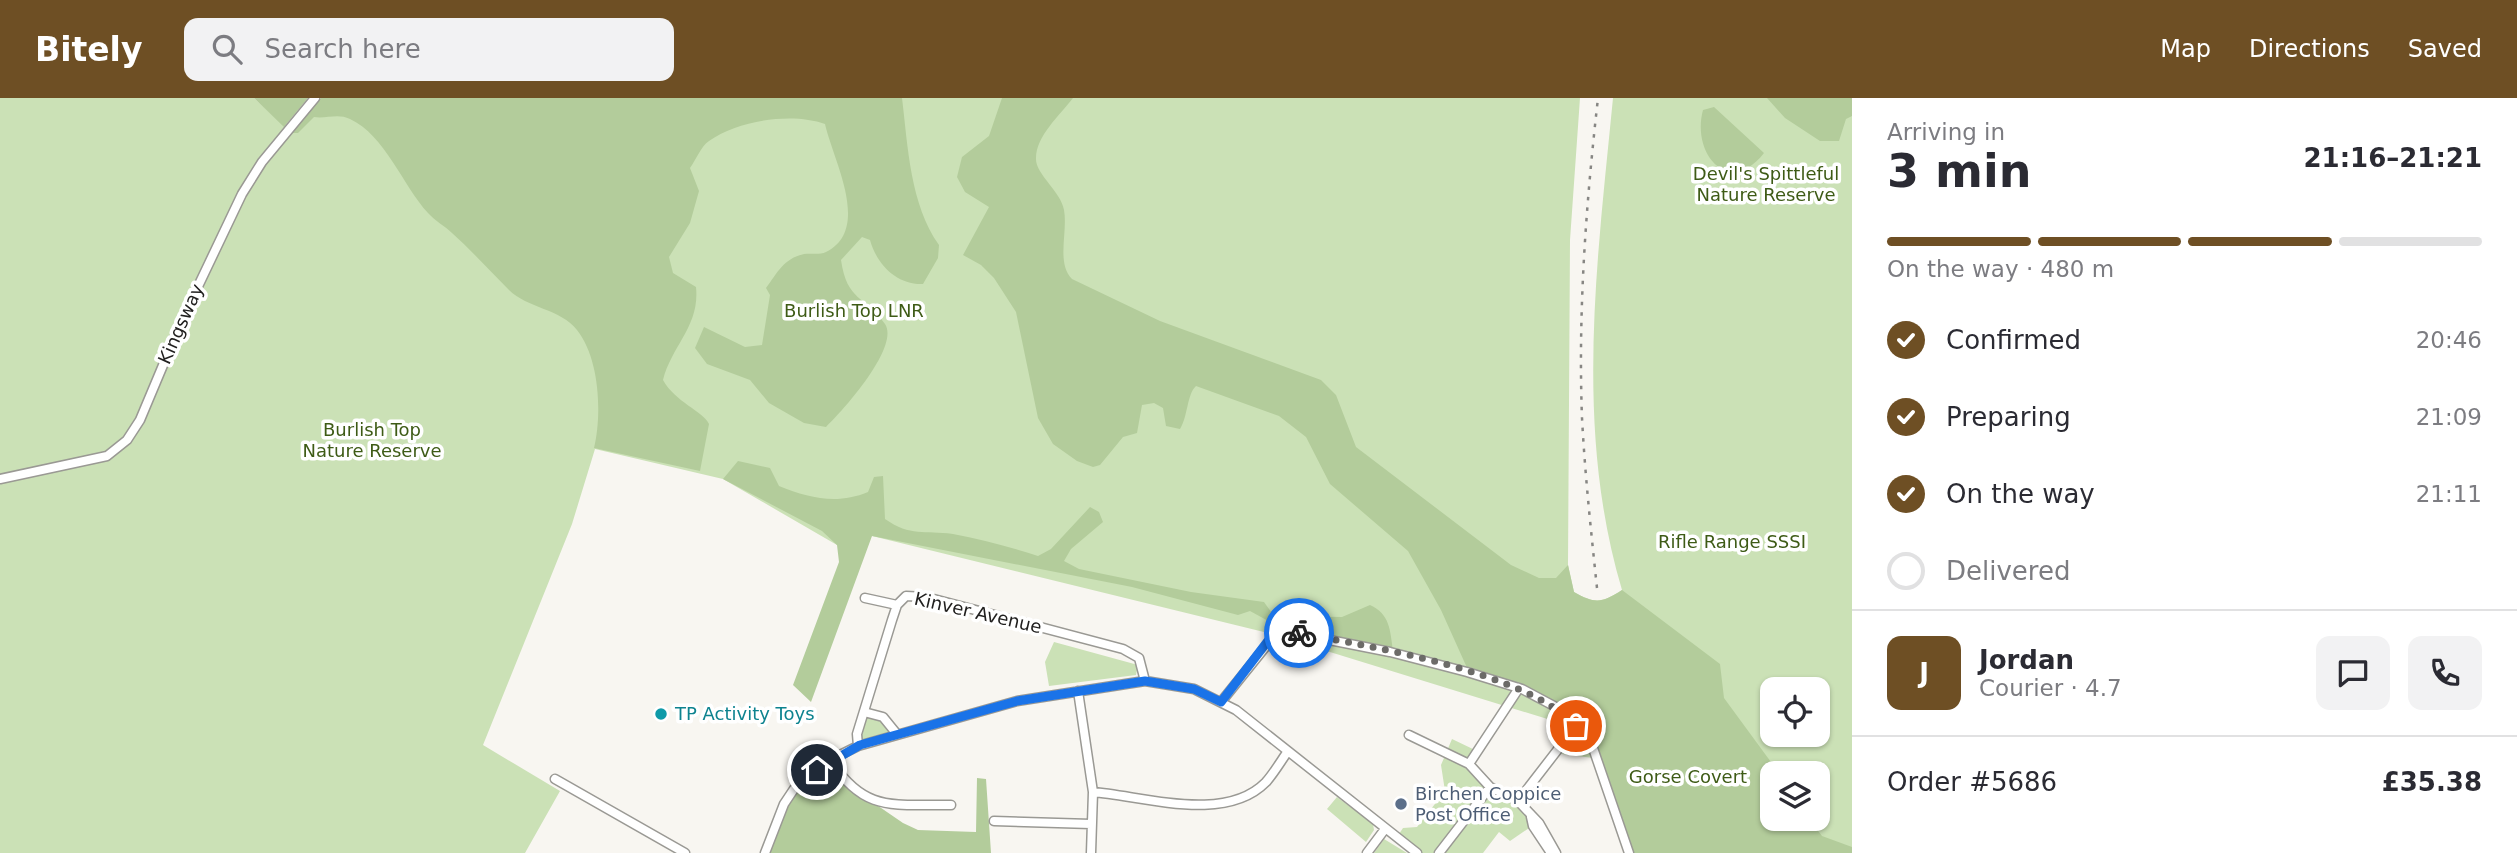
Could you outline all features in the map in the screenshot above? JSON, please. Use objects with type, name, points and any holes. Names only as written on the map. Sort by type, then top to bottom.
[{"type":"street","name":"Kingsway","points":[[0,479],[107,456],[127,440],[140,420],[182,320],[242,194],[262,163],[315,98]]},
{"type":"street","name":"Kinver Avenue","points":[[858,746],[857,734],[897,605],[906,596],[926,597],[1123,649],[1139,659],[1145,681]]},
{"type":"street","points":[[865,598],[897,605]]},
{"type":"street","points":[[1221,702],[1279,630],[1390,652],[1519,688],[1554,706],[1587,738],[1600,763],[1629,853]]},
{"type":"street","points":[[765,853],[784,804],[794,789],[830,760],[858,746],[896,733],[1017,701],[1145,681],[1194,689],[1237,710],[1417,853]]},
{"type":"street","points":[[1469,764],[1519,688]]},
{"type":"street","points":[[1078,691],[1093,792],[1091,853]]},
{"type":"street","points":[[864,712],[883,717],[896,733]]},
{"type":"street","points":[[1518,801],[1524,798],[1576,726]]},
{"type":"street","points":[[1409,735],[1469,764],[1490,787],[1518,801],[1539,823],[1553,853]]},
{"type":"street","points":[[1093,792],[1211,806],[1242,797],[1265,784],[1288,751]]},
{"type":"street","points":[[830,760],[846,785],[868,799],[893,804],[950,805]]},
{"type":"street","points":[[555,779],[685,853]]},
{"type":"street","points":[[1439,853],[1490,787]]},
{"type":"street","points":[[994,821],[1091,824]]},
{"type":"street","points":[[1367,853],[1385,829]]},
{"type":"green space","points":[[0,98],[254,98],[292,133],[321,98],[1580,98],[1570,240],[1568,565],[1574,592],[1588,599],[1598,600],[1622,590],[1607,529],[1598,468],[1594,407],[1596,283],[1613,98],[1852,98],[1852,853],[1632,853],[1604,764],[1583,730],[1268,633],[872,536],[837,545],[723,479],[595,449],[572,524],[483,745],[560,791],[525,853],[0,853]]},
{"type":"green space","points":[[254,98],[308,98],[284,127]]},
{"type":"green space","name":"Burlish Top LNR","points":[[321,98],[902,98],[916,193],[929,229],[939,245],[938,258],[923,284],[905,281],[889,272],[878,258],[870,240],[862,237],[841,260],[852,291],[885,324],[887,334],[877,362],[868,378],[826,427],[804,423],[769,403],[750,380],[707,364],[695,348],[704,327],[745,347],[762,345],[770,295],[766,288],[791,259],[804,254],[824,253],[839,241],[846,227],[846,193],[825,124],[812,120],[766,120],[721,134],[706,143],[690,168],[699,191],[690,223],[669,257],[673,273],[696,287],[696,301],[690,324],[663,380],[674,394],[709,424],[700,471],[594,448],[598,420],[595,371],[585,342],[577,330],[562,317],[525,301],[509,290],[449,230],[431,216],[383,149],[362,127],[346,117],[314,117],[298,133],[292,133]]},
{"type":"green space","name":"Gorse Covert","points":[[1002,98],[1073,98],[1044,134],[1036,158],[1040,170],[1062,203],[1065,219],[1063,256],[1067,272],[1072,279],[1160,321],[1321,380],[1336,395],[1356,447],[1511,565],[1539,578],[1556,578],[1568,565],[1574,592],[1588,599],[1604,600],[1622,590],[1720,664],[1724,698],[1770,761],[1760,761],[1760,831],[1818,831],[1822,836],[1852,847],[1852,853],[1632,853],[1612,787],[1593,744],[1580,725],[1564,709],[1545,696],[1468,670],[1441,610],[1408,551],[1330,484],[1306,437],[1279,416],[1196,386],[1180,429],[1166,426],[1163,408],[1154,403],[1142,405],[1137,433],[1123,437],[1100,465],[1093,467],[1077,461],[1053,444],[1038,418],[1016,312],[994,278],[981,265],[963,255],[989,207],[965,192],[957,177],[962,157],[989,136]]},
{"type":"green space","points":[[1767,98],[1852,98],[1852,116],[1846,119],[1839,141],[1820,141],[1785,118]]},
{"type":"green space","points":[[1714,107],[1764,153],[1751,166],[1738,171],[1726,171],[1716,165],[1708,155],[1701,126],[1703,110]]},
{"type":"green space","points":[[738,461],[770,468],[779,486],[823,498],[845,498],[868,492],[874,477],[883,476],[885,519],[894,525],[910,531],[974,538],[1038,556],[1051,549],[1090,507],[1099,512],[1103,522],[1071,549],[1064,561],[1079,569],[1191,592],[1264,602],[1274,616],[1342,617],[1370,605],[1385,618],[1390,629],[1393,650],[1272,623],[1250,611],[1238,615],[1132,587],[872,536],[811,702],[793,685],[839,562],[837,545],[822,531],[723,479]]},
{"type":"green space","points":[[1054,642],[1138,665],[1136,675],[1049,686],[1045,662]]},
{"type":"green space","points":[[864,712],[872,713],[896,733],[860,745],[857,734]]},
{"type":"green space","points":[[1452,739],[1477,751],[1472,770],[1531,817],[1532,826],[1510,841],[1499,832],[1483,853],[1417,853],[1397,837],[1403,828],[1417,827],[1445,791],[1441,765]]},
{"type":"green space","points":[[1583,741],[1593,758],[1562,754],[1570,742]]},
{"type":"green space","points":[[830,760],[868,799],[918,830],[976,832],[977,778],[986,779],[991,853],[765,853],[784,804]]},
{"type":"green space","points":[[1337,797],[1373,824],[1374,830],[1366,842],[1327,809]]},
{"type":"green space","points":[[1384,839],[1407,853],[1374,853]]},
{"type":"railway","points":[[1597,588],[1583,439],[1581,338],[1587,218],[1598,98]]},
{"type":"way so far","points":[[1299,633],[1390,652],[1522,689],[1554,706],[1576,726]]},
{"type":"place","name":"TP Activity Toys","points":[[661,714]]},
{"type":"place","name":"Birchen Coppice Post Office","points":[[1401,804]]},
{"type":"route","points":[[817,770],[830,760],[860,745],[1017,701],[1145,681],[1194,689],[1221,702],[1274,633],[1279,630],[1299,633]]},
{"type":"park label","name":"Devil's Spittleful Nature Reserve","points":[[1766,184]]},
{"type":"park label","name":"Burlish Top Nature Reserve","points":[[372,440]]},
{"type":"park label","name":"Rifle Range SSSI","points":[[1732,542]]}]
